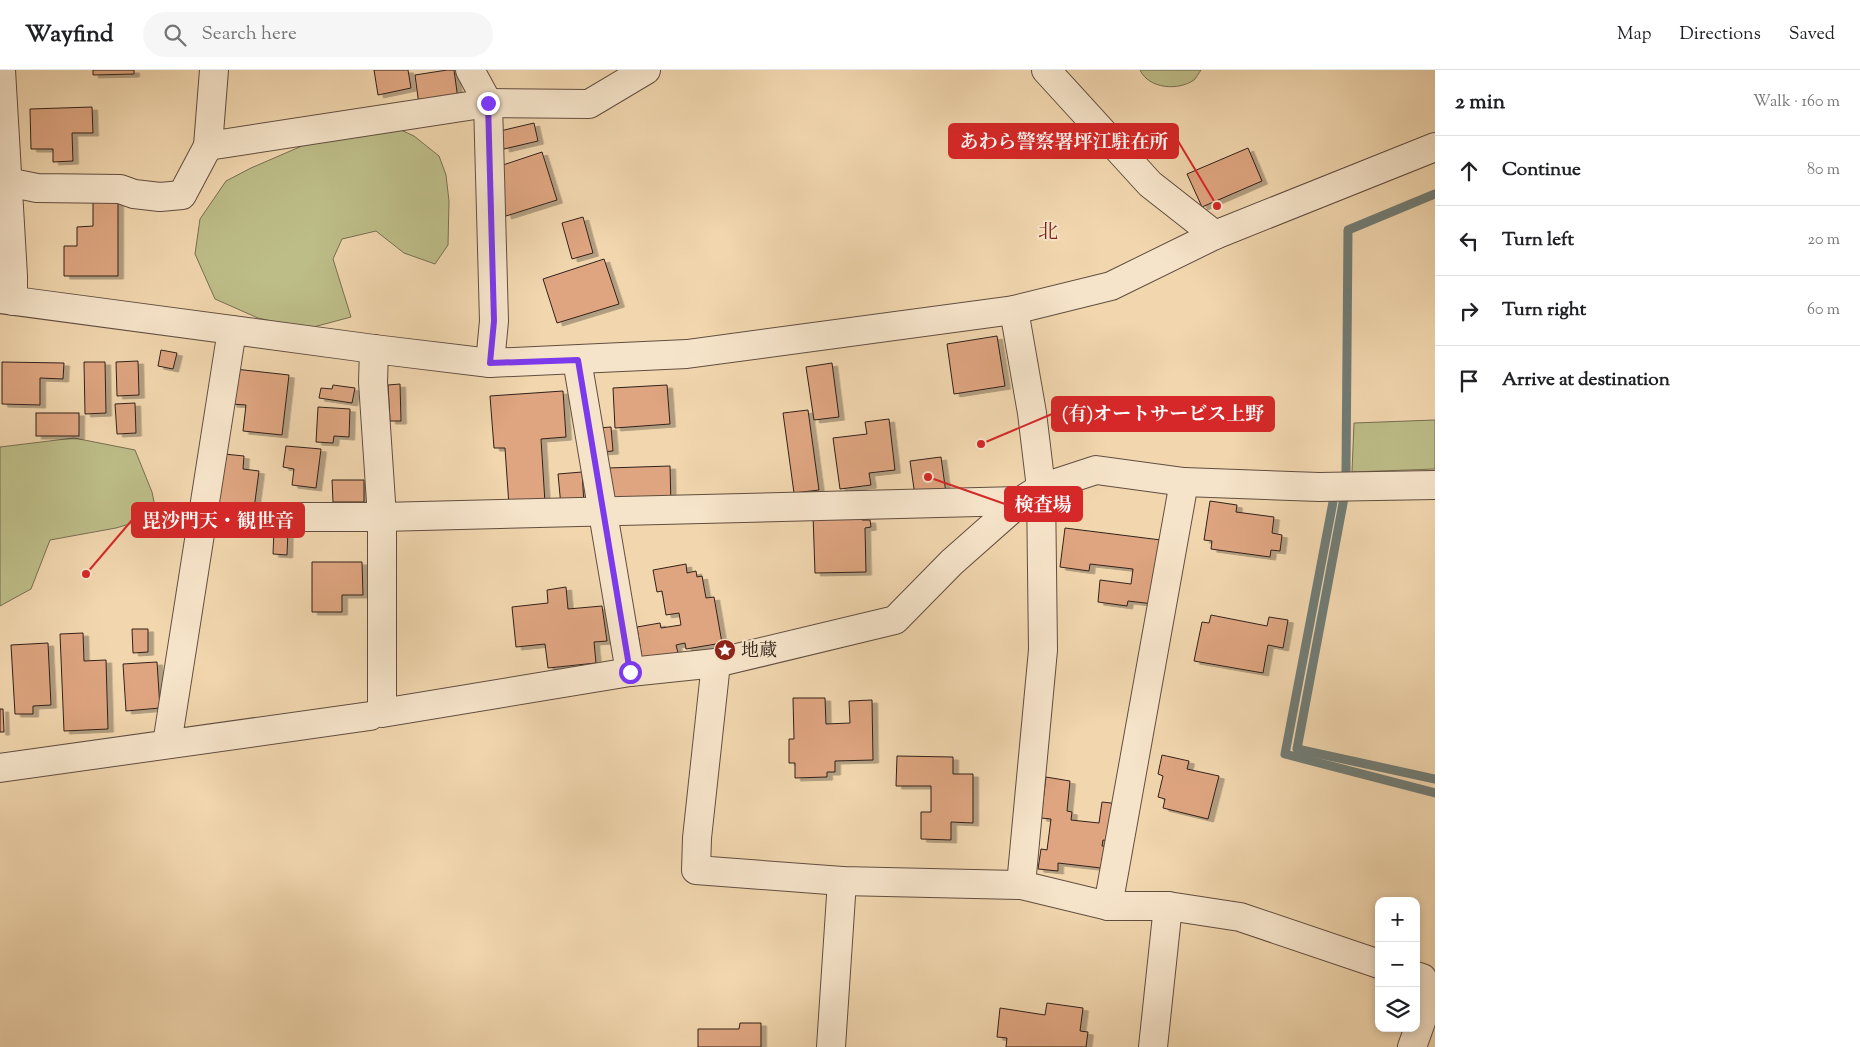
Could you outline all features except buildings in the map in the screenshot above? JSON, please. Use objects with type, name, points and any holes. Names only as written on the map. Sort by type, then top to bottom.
[{"type":"street","points":[[0,70],[13,276],[6,300],[490,363],[687,354],[1014,310],[1111,286],[1215,235],[1435,147]]},
{"type":"street","points":[[7,182],[38,188],[120,189],[134,194],[160,197],[182,195],[208,146],[214,70]]},
{"type":"street","points":[[470,70],[488,103],[494,321],[490,363]]},
{"type":"street","points":[[208,146],[488,103],[589,104],[646,70]]},
{"type":"street","points":[[1046,70],[1150,184],[1215,235]]},
{"type":"street","points":[[1014,310],[1032,413],[1031,495],[1043,650],[1021,884]]},
{"type":"street","points":[[167,744],[232,330]]},
{"type":"street","points":[[374,349],[372,382],[382,517],[382,714],[630,672],[716,663],[895,620],[952,562],[1031,495]]},
{"type":"street","points":[[578,360],[630,672]]},
{"type":"street","points":[[202,517],[382,517],[602,512],[1031,495],[1096,470],[1184,482],[1319,487],[1435,485]]},
{"type":"street","points":[[1108,906],[1184,482]]},
{"type":"street","points":[[716,663],[697,838],[696,870],[842,881],[1021,884],[1108,906],[1168,906],[1240,917],[1375,963]]},
{"type":"street","points":[[0,768],[370,716]]},
{"type":"street","points":[[831,1047],[842,881]]},
{"type":"street","points":[[1153,1047],[1168,906]]},
{"type":"street","points":[[1412,1047],[1426,1008],[1422,978],[1420,977]]},
{"type":"green space","points":[[1140,70],[1201,70],[1194,80],[1187,84],[1172,87],[1150,81]]},
{"type":"green space","points":[[388,124],[414,136],[439,156],[446,175],[449,201],[448,245],[435,264],[404,253],[376,231],[342,239],[333,259],[351,317],[306,329],[258,318],[215,299],[195,254],[200,219],[226,181],[251,168],[332,133]]},
{"type":"green space","points":[[1435,420],[1435,469],[1352,472],[1354,423]]},
{"type":"green space","points":[[74,438],[135,450],[152,492],[157,516],[116,528],[50,540],[31,589],[0,606],[0,447]]},
{"type":"waterway","points":[[1346,472],[1348,230],[1435,194]]},
{"type":"waterway","points":[[1344,498],[1297,749],[1435,779]]},
{"type":"waterway","points":[[1333,502],[1285,754],[1435,793]]},
{"type":"place","name":"あわら警察署坪江駐在所","points":[[1217,206]]},
{"type":"place","name":"(有)オートサービス上野","points":[[981,444]]},
{"type":"place","name":"検査場","points":[[928,477]]},
{"type":"place","name":"毘沙門天・観世音","points":[[86,574]]},
{"type":"place","name":"地蔵","points":[[725,650]]},
{"type":"district","name":"北","points":[[1048,231]]},
{"type":"route","points":[[488,103],[494,321],[490,363],[578,360],[630,672]]}]
